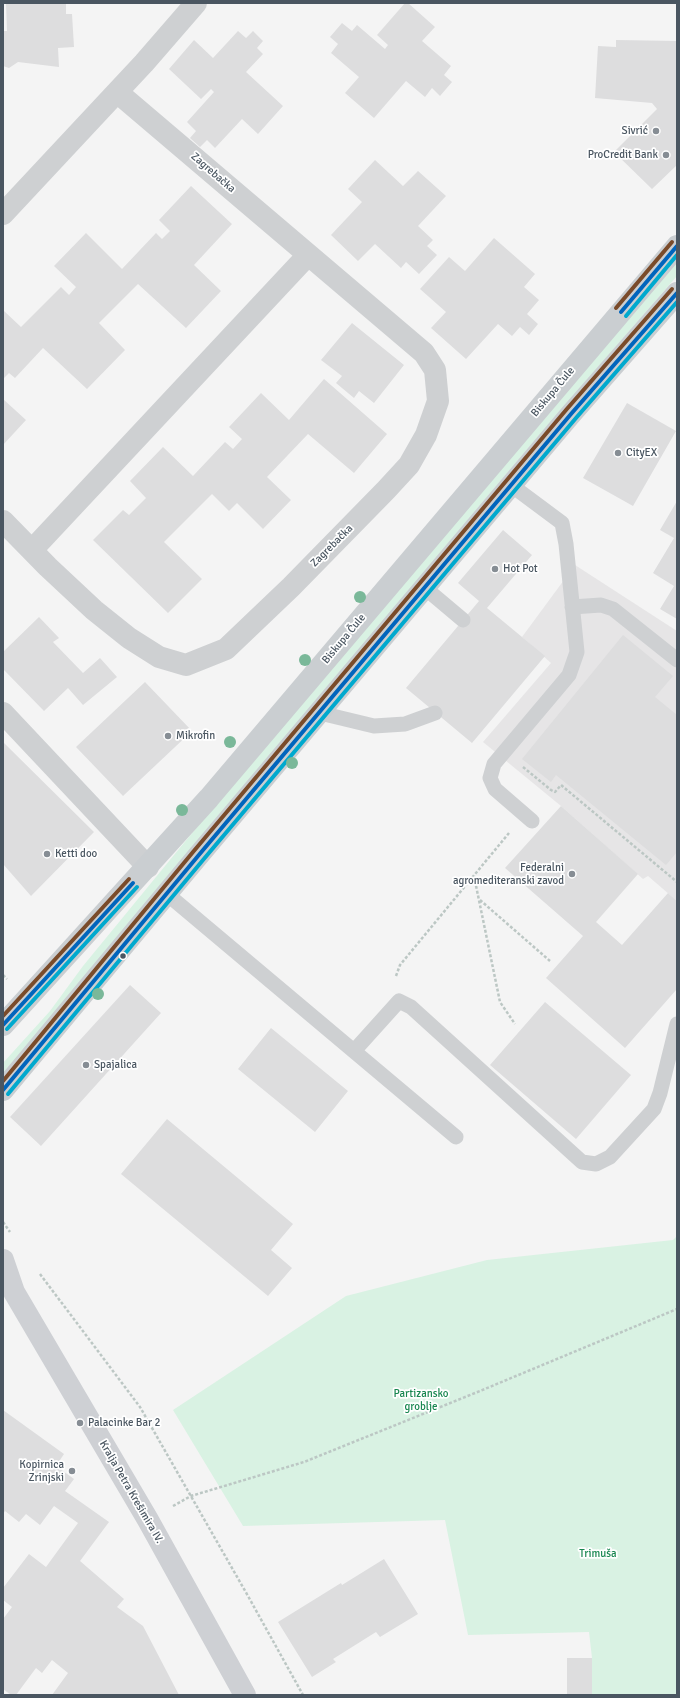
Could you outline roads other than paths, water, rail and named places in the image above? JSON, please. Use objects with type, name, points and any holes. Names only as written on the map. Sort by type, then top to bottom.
[{"type":"main road","name":"Biskupa Čule","points":[[3,1025],[148,867],[214,792],[677,246]]},
{"type":"main road","points":[[3,1090],[571,414],[677,293]]},
{"type":"street","points":[[3,214],[117,92],[196,3]]},
{"type":"street","name":"Zagrebačka","points":[[3,521],[94,610],[129,638],[159,657],[186,665],[226,649],[296,582],[386,490],[409,464],[426,435],[438,401],[435,370],[424,353],[117,92]]},
{"type":"street","points":[[32,550],[308,255]]},
{"type":"street","points":[[3,713],[148,867]]},
{"type":"street","name":"Kralja Petra Krešimira IV.","points":[[3,1260],[8,1288],[148,1520],[245,1695]]},
{"type":"lane","points":[[511,485],[562,523],[566,544],[577,652],[569,675],[494,764],[490,778],[495,789],[528,818]]},
{"type":"lane","points":[[425,588],[463,620]]},
{"type":"lane","points":[[572,607],[601,604],[613,609],[677,660]]},
{"type":"lane","points":[[320,713],[374,726],[405,724],[435,713]]},
{"type":"lane","points":[[167,894],[456,1137]]},
{"type":"lane","points":[[354,1051],[399,1001],[411,1007],[582,1162],[596,1164],[610,1157],[654,1109],[660,1093],[677,1024]]},
{"type":"place","name":"Sivrić","points":[[656,131]]},
{"type":"place","name":"ProCredit Bank","points":[[666,155]]},
{"type":"place","name":"CityEX","points":[[618,453]]},
{"type":"place","name":"Hot Pot","points":[[495,569]]},
{"type":"place","name":"Mikrofin","points":[[168,736]]},
{"type":"place","name":"Ketti doo","points":[[47,854]]},
{"type":"place","name":"Federalni agromediteranski zavod","points":[[572,874]]},
{"type":"place","name":"Spajalica","points":[[86,1065]]},
{"type":"place","name":"Palacinke Bar 2","points":[[80,1423]]},
{"type":"place","name":"Kopirnica Zrinjski","points":[[72,1471]]},
{"type":"park label","name":"Partizansko groblje","points":[[421,1400]]},
{"type":"park label","name":"Trimuša","points":[[598,1554]]}]
